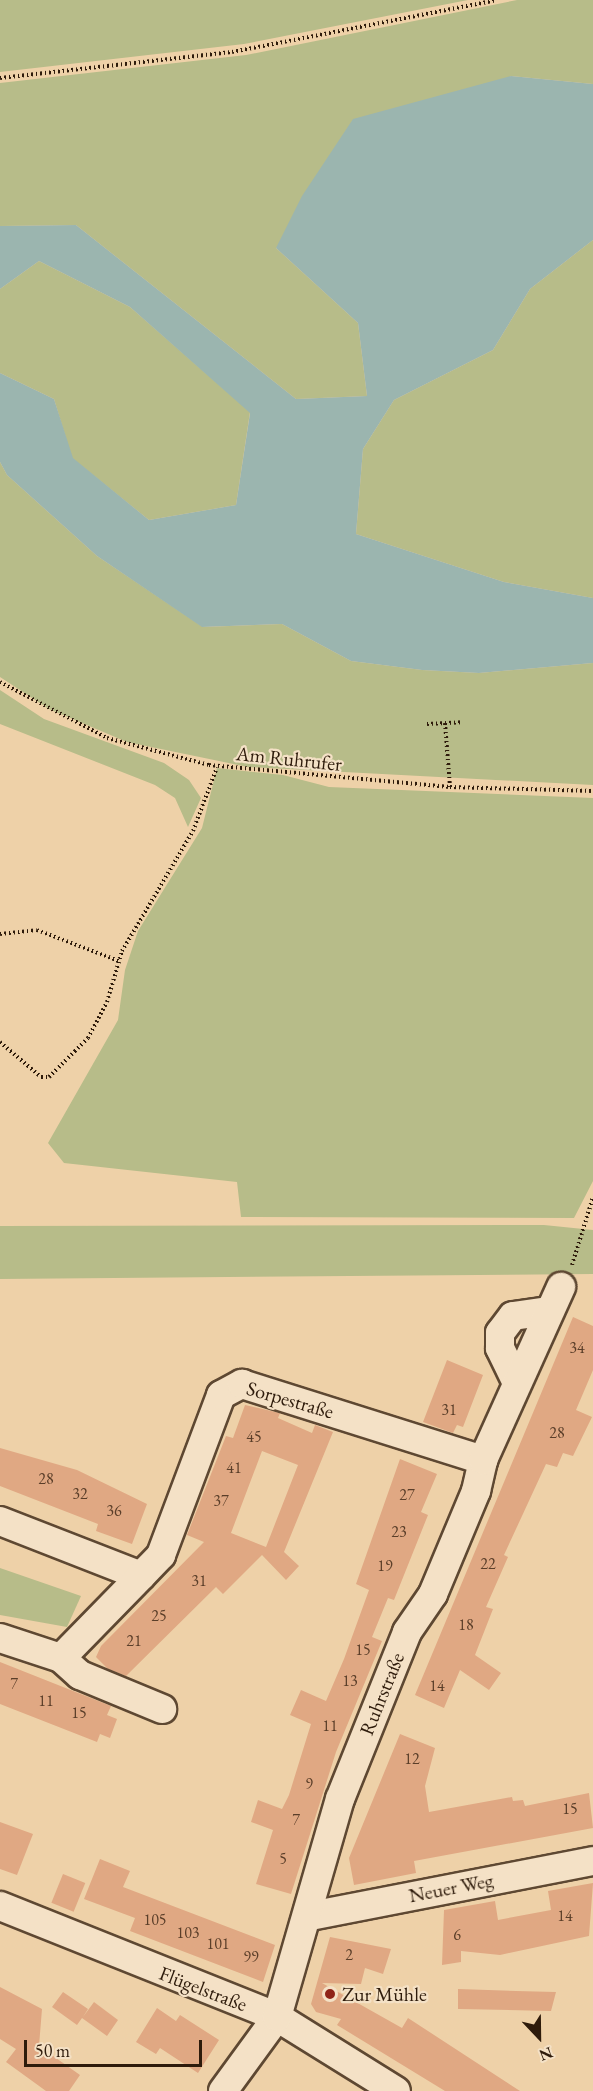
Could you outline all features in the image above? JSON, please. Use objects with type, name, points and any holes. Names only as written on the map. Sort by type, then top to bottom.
[{"type":"street","name":"Ruhrstraße","points":[[223,2091],[277,2016],[310,1916],[340,1800],[407,1632],[434,1594],[476,1491],[483,1460],[561,1288]]},
{"type":"street","name":"Sorpestraße","points":[[61,1658],[161,1555],[220,1395],[234,1386],[250,1384],[483,1460]]},
{"type":"street","points":[[0,1521],[141,1576]]},
{"type":"street","points":[[0,1638],[61,1658],[80,1675],[162,1709]]},
{"type":"street","name":"Neuer Weg","points":[[310,1916],[593,1861]]},
{"type":"street","name":"Flügelstraße","points":[[0,1906],[277,2016],[396,2091]]},
{"type":"path","points":[[0,78],[232,52],[496,0]]},
{"type":"path","name":"Am Ruhrufer","points":[[0,682],[107,738],[217,766],[450,787],[593,791]]},
{"type":"path","points":[[427,724],[462,722]]},
{"type":"path","points":[[445,723],[450,787]]},
{"type":"path","points":[[0,1042],[41,1077],[49,1077],[88,1038],[108,1002],[119,961],[193,831],[217,766]]},
{"type":"path","points":[[0,934],[37,930],[119,961]]},
{"type":"path","points":[[561,1288],[593,1197]]},
{"type":"green space","points":[[0,0],[468,0],[244,44],[0,72]]},
{"type":"green space","points":[[517,0],[593,0],[593,84],[511,76],[276,248],[358,323],[367,396],[296,399],[76,225],[0,226],[0,83],[246,55]]},
{"type":"green space","points":[[593,240],[593,598],[504,582],[356,534],[363,449],[394,400],[493,350],[530,289]]},
{"type":"green space","points":[[39,261],[130,307],[250,412],[236,505],[149,520],[72,458],[54,399],[0,373],[0,289]]},
{"type":"green space","points":[[0,462],[7,475],[97,556],[203,627],[282,624],[351,661],[422,670],[479,673],[593,663],[593,785],[248,767],[127,742],[49,709],[0,677]]},
{"type":"green space","points":[[0,690],[44,719],[164,763],[189,780],[201,798],[188,827],[175,798],[155,785],[0,724]]},
{"type":"green space","points":[[217,768],[283,775],[329,787],[593,798],[593,1181],[574,1218],[241,1217],[237,1182],[64,1163],[48,1143],[118,1020],[125,970],[138,931],[202,828]]},
{"type":"green space","points":[[544,1225],[593,1230],[593,1274],[0,1279],[0,1226]]},
{"type":"green space","points":[[0,1568],[81,1596],[67,1627],[0,1615]]},
{"type":"water","points":[[511,76],[593,84],[593,240],[530,289],[493,350],[394,400],[363,449],[356,534],[504,582],[593,598],[593,663],[479,673],[422,670],[351,661],[282,624],[202,627],[97,556],[7,475],[0,462],[0,373],[54,399],[73,458],[149,520],[236,505],[250,413],[130,307],[39,261],[0,289],[0,226],[76,225],[296,399],[367,396],[358,323],[276,248],[302,196],[353,119]]},
{"type":"building","points":[[573,1317],[593,1326],[593,1370],[576,1410],[592,1417],[573,1456],[563,1453],[557,1467],[546,1464],[504,1555],[508,1557],[486,1607],[493,1609],[475,1655],[501,1673],[489,1690],[460,1670],[444,1708],[415,1695]]},
{"type":"building","points":[[447,1360],[483,1375],[463,1427],[457,1425],[453,1433],[423,1422]]},
{"type":"building","points":[[245,1405],[280,1413],[278,1418],[312,1433],[315,1425],[333,1432],[284,1552],[299,1566],[286,1580],[262,1555],[223,1594],[216,1587],[126,1676],[108,1669],[96,1657],[101,1646],[204,1542],[187,1535],[226,1436],[233,1438]],"holes":[[[262,1451],[298,1465],[266,1547],[231,1533]]]},
{"type":"building","points":[[0,1448],[77,1470],[147,1504],[132,1544],[96,1531],[98,1524],[0,1486]]},
{"type":"building","points":[[400,1459],[437,1474],[421,1512],[428,1515],[394,1600],[388,1598],[372,1637],[382,1641],[336,1752],[291,1894],[256,1884],[273,1830],[251,1822],[258,1800],[282,1809],[289,1795],[311,1724],[290,1715],[301,1690],[326,1701],[369,1590],[356,1584]]},
{"type":"building","points":[[0,1662],[111,1706],[107,1715],[117,1719],[110,1738],[100,1734],[97,1742],[0,1704]]},
{"type":"building","points":[[400,1734],[435,1748],[425,1786],[429,1812],[512,1797],[513,1801],[523,1800],[525,1806],[589,1793],[593,1828],[414,1861],[416,1873],[354,1885],[349,1858]]},
{"type":"building","points":[[0,1822],[33,1834],[17,1875],[0,1869]]},
{"type":"building","points":[[100,1859],[130,1871],[123,1887],[275,1945],[263,1982],[130,1931],[135,1918],[84,1899]]},
{"type":"building","points":[[63,1874],[85,1883],[74,1912],[51,1903]]},
{"type":"building","points":[[593,1883],[589,1936],[500,1955],[461,1951],[461,1962],[442,1965],[444,1910],[495,1901],[498,1920],[551,1910],[548,1891]]},
{"type":"building","points":[[330,1937],[391,1949],[383,1974],[365,1968],[361,1984],[322,1983],[402,2028],[408,2018],[520,2091],[445,2091],[337,2025],[341,2019],[316,2012],[311,2004]]},
{"type":"building","points":[[0,1987],[42,2009],[39,2046],[80,2075],[69,2091],[46,2091],[6,2062],[16,2049],[0,2039]]},
{"type":"building","points":[[458,1989],[556,1992],[551,2011],[458,2009]]},
{"type":"building","points":[[63,1992],[88,2009],[83,2017],[94,2002],[118,2020],[107,2036],[82,2018],[77,2025],[52,2007]]},
{"type":"building","points":[[157,2008],[176,2021],[180,2015],[219,2040],[198,2073],[160,2048],[156,2054],[136,2042]]},
{"type":"place","name":"Zur Mühle","points":[[330,1994]]}]
